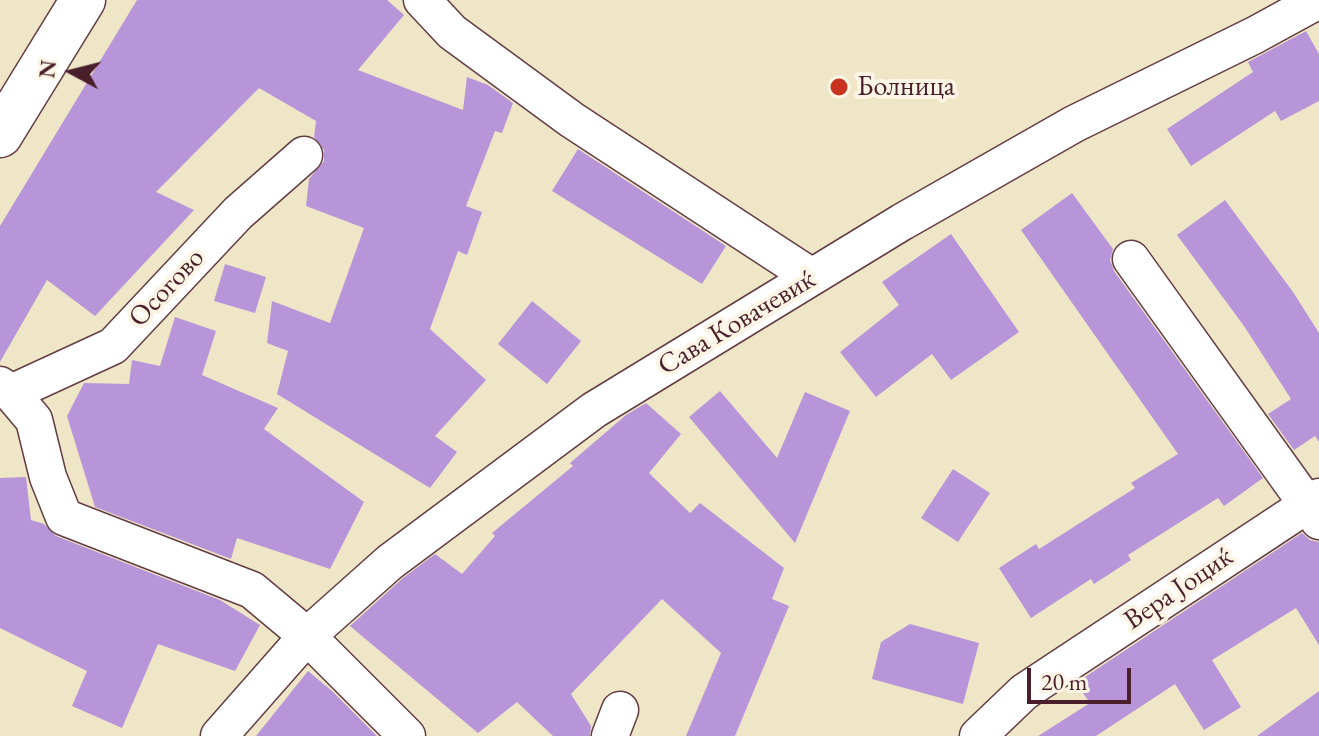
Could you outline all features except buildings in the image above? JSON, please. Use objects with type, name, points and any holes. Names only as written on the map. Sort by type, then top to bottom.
[{"type":"main road","points":[[0,135],[83,0]]},
{"type":"street","points":[[422,0],[452,32],[572,120],[812,277]]},
{"type":"street","name":"Сава Ковачевиќ","points":[[219,736],[307,636],[390,562],[594,410],[902,222],[1074,124],[1319,0]]},
{"type":"street","name":"Осогово","points":[[5,389],[113,346],[238,213],[304,155]]},
{"type":"street","name":"Вера Јоциќ","points":[[978,736],[1024,692],[1315,507],[1131,259]]},
{"type":"street","points":[[5,389],[34,420],[48,477],[64,517],[252,590],[307,636],[407,736]]},
{"type":"place","name":"Болница","points":[[839,87]]}]
